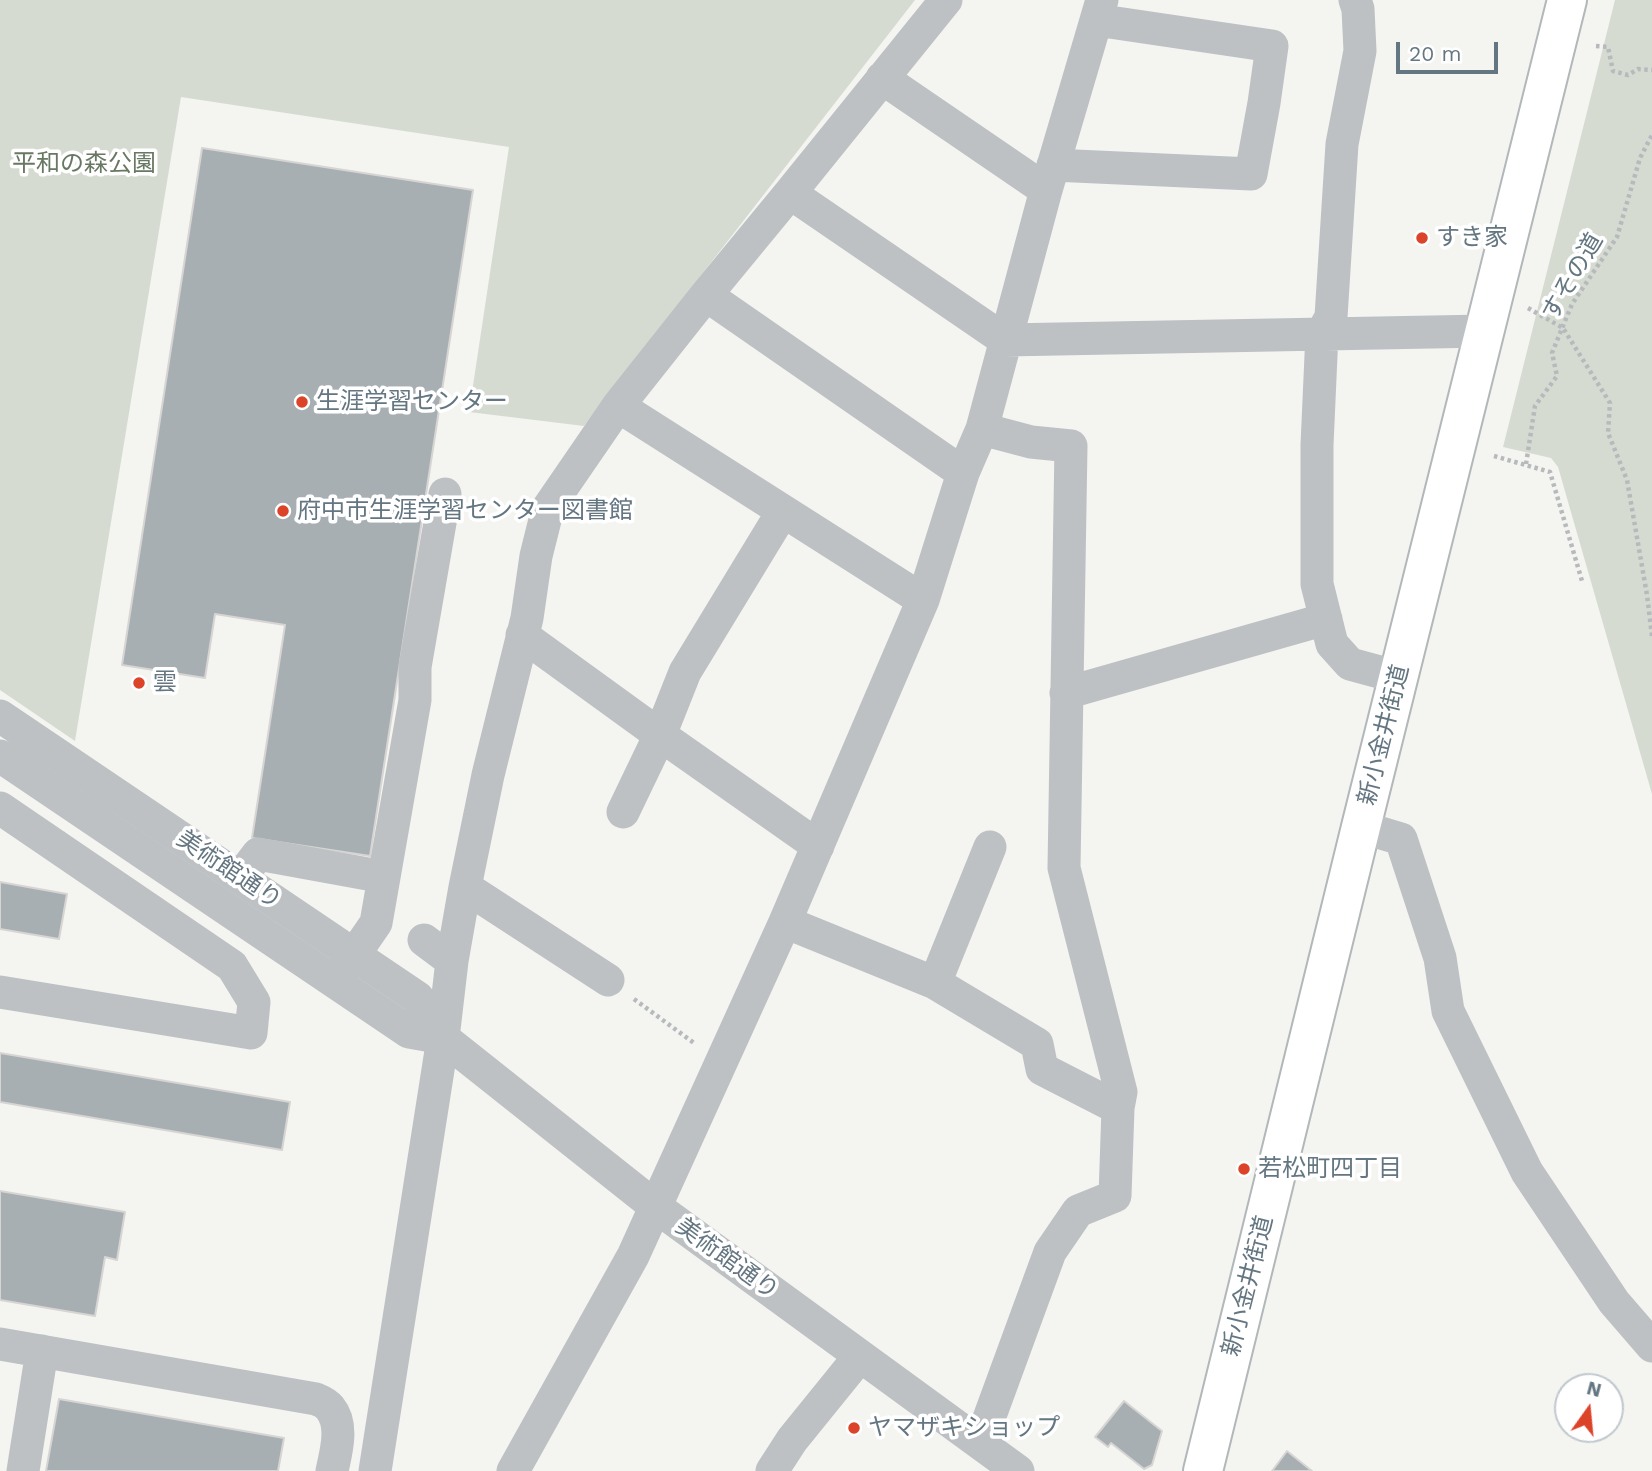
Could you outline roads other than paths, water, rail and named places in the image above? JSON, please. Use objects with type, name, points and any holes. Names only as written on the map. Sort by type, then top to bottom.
[{"type":"main road","name":"新小金井街道","points":[[1203,1471],[1567,0]]},
{"type":"street","points":[[375,1471],[465,887],[488,775],[527,618],[536,556],[548,508],[618,405],[946,0]]},
{"type":"street","points":[[1355,0],[1358,9],[1360,51],[1342,144],[1331,317],[1322,333],[1317,445],[1317,584],[1332,644],[1350,664],[1398,677]]},
{"type":"street","points":[[513,1471],[633,1256],[785,922],[923,600],[963,473],[982,429],[1050,177],[1099,10],[1272,46],[1251,174],[1050,177],[882,78]]},
{"type":"street","points":[[790,194],[1005,341],[1485,331]]},
{"type":"street","points":[[706,295],[963,473]]},
{"type":"street","points":[[618,405],[923,600]]},
{"type":"street","points":[[980,1443],[1050,1252],[1078,1211],[1115,1196],[1121,1092],[1064,868],[1071,446],[1031,442],[982,429]]},
{"type":"street","points":[[336,982],[376,923],[415,700],[415,667],[445,494]]},
{"type":"street","points":[[623,812],[660,735],[685,672],[783,511]]},
{"type":"street","points":[[1066,693],[1326,619]]},
{"type":"street","points":[[522,635],[818,846]]},
{"type":"street","name":"美術館通り","points":[[0,716],[418,998],[443,1038],[656,1207],[1018,1471]]},
{"type":"street","points":[[4,767],[31,737]]},
{"type":"street","name":"美術館通り","points":[[4,767],[409,1032],[443,1038]]},
{"type":"street","points":[[0,808],[232,966],[254,1002],[251,1033],[0,992]]},
{"type":"street","points":[[1361,827],[1401,839],[1440,958],[1448,1011],[1527,1172],[1614,1302],[1652,1346]]},
{"type":"street","points":[[935,983],[989,847]]},
{"type":"street","points":[[240,878],[258,854],[384,877]]},
{"type":"street","points":[[465,887],[608,980]]},
{"type":"street","points":[[785,922],[935,983],[1037,1044],[1042,1069],[1118,1108]]},
{"type":"street","points":[[424,940],[452,961]]},
{"type":"street","points":[[0,1344],[316,1399],[329,1406],[338,1420],[332,1471]]},
{"type":"street","points":[[23,1471],[42,1352]]},
{"type":"street","points":[[772,1471],[792,1440],[860,1356]]},
{"type":"place","name":"すき家","points":[[1422,238]]},
{"type":"place","name":"生涯学習センター","points":[[302,402]]},
{"type":"place","name":"府中市生涯学習センター図書館","points":[[283,511]]},
{"type":"place","name":"雲","points":[[139,683]]},
{"type":"place","name":"若松町四丁目","points":[[1244,1169]]},
{"type":"place","name":"ヤマザキショップ","points":[[854,1428]]},
{"type":"park label","name":"平和の森公園","points":[[84,164]]}]
